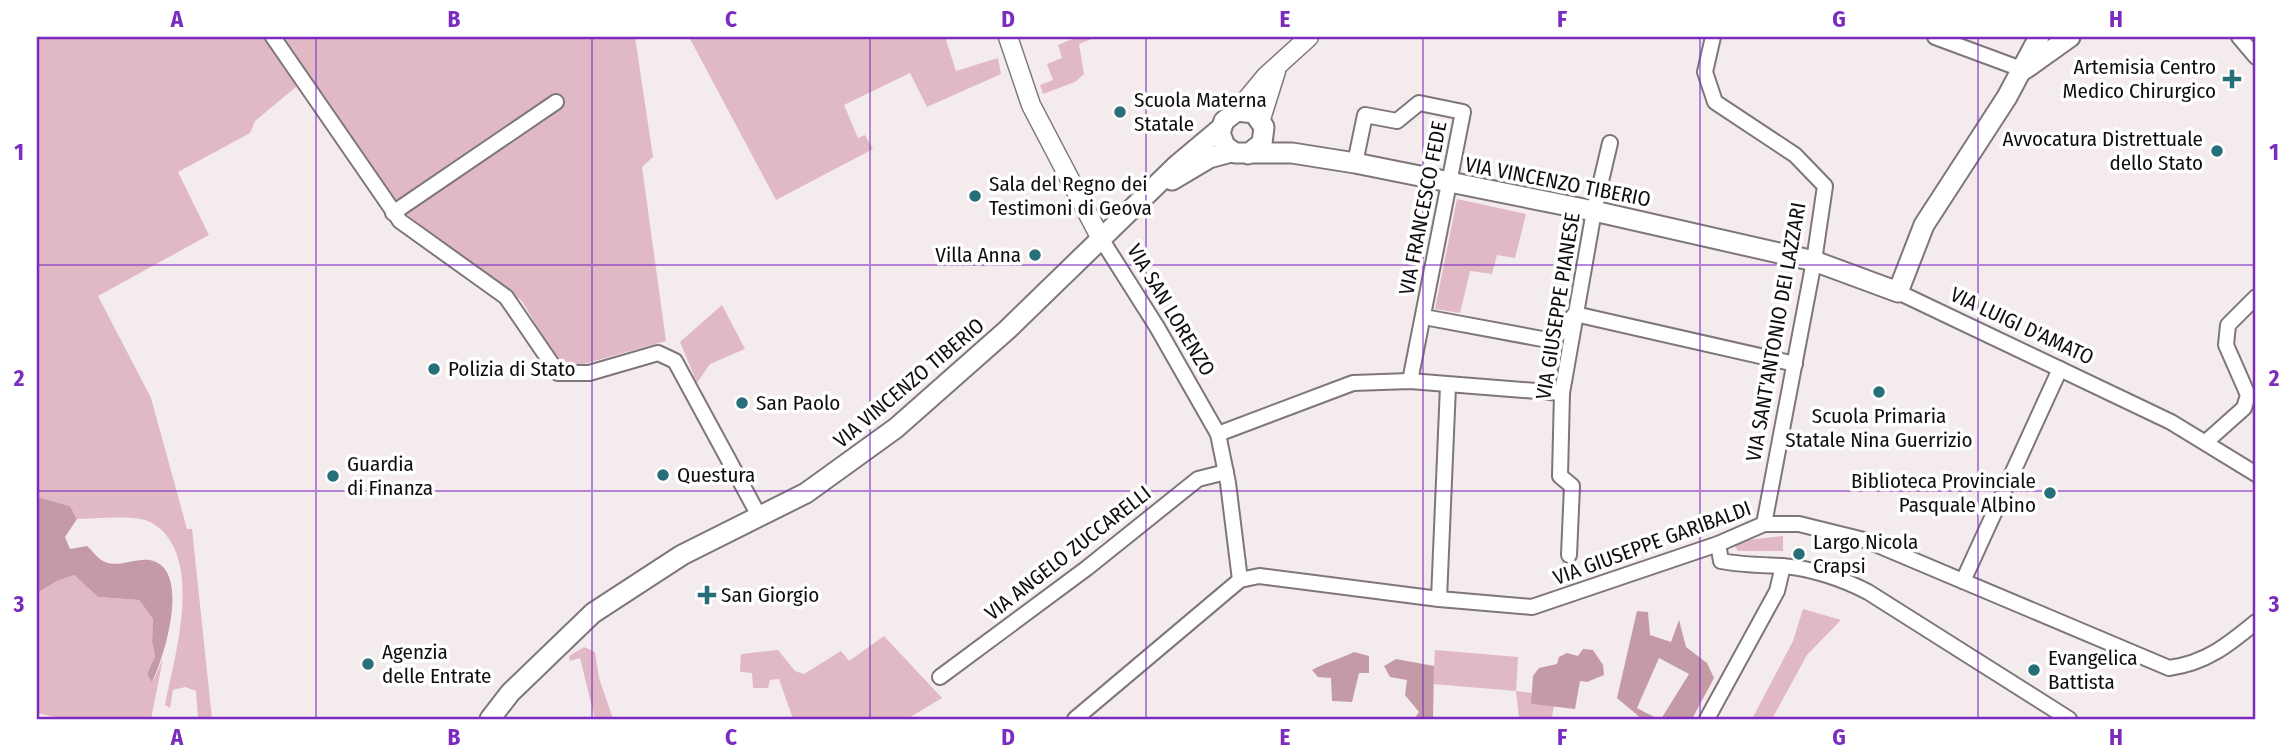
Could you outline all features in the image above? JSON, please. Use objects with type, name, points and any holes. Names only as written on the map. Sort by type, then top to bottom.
[{"type":"main road","points":[[1898,292],[1924,225],[2024,70],[2039,37]]},
{"type":"main road","points":[[2024,70],[2070,37]]},
{"type":"main road","points":[[1263,123],[1262,143],[1240,153],[1222,142],[1220,129],[1226,117],[1237,111],[1250,111],[1263,123],[1281,146],[1292,153]]},
{"type":"main road","name":"VIA VINCENZO TIBERIO","points":[[490,719],[510,693],[593,613],[681,555],[758,514],[806,493],[896,428],[1007,330],[1177,164],[1220,129]]},
{"type":"main road","name":"VIA VINCENZO TIBERIO","points":[[1155,188],[1209,158],[1240,153],[1292,153],[1594,211],[1814,261]]},
{"type":"main road","name":"VIA LUIGI D'AMATO","points":[[1814,261],[1898,292]]},
{"type":"main road","name":"VIA VINCENZO TIBERIO","points":[[503,719],[530,675]]},
{"type":"street","points":[[273,37],[393,213],[400,221],[506,297],[558,373],[589,373],[659,353],[675,360],[758,514]]},
{"type":"street","name":"VIA SAN LORENZO","points":[[1007,37],[1031,105],[1100,237],[1157,327],[1218,434],[1226,472],[1240,580]]},
{"type":"street","points":[[1237,111],[1256,86],[1309,37]]},
{"type":"street","name":"VIA SANT'ANTONIO DEI LAZZARI","points":[[1713,37],[1704,72],[1715,102],[1795,155],[1825,187],[1814,261],[1764,524]]},
{"type":"street","points":[[1935,37],[2024,70]]},
{"type":"street","points":[[2239,37],[2256,57]]},
{"type":"street","points":[[1263,123],[1277,68]]},
{"type":"street","points":[[393,213],[556,102]]},
{"type":"street","name":"VIA FRANCESCO FEDE","points":[[1355,163],[1365,115],[1397,121],[1419,103],[1462,112],[1410,381]]},
{"type":"street","name":"VIA GIUSEPPE PIANESE","points":[[1569,555],[1572,486],[1560,476],[1562,393],[1594,211],[1610,143]]},
{"type":"street","name":"VIA LUIGI D'AMATO","points":[[1898,292],[2207,441],[2256,474]]},
{"type":"street","points":[[2207,441],[2244,408],[2248,395],[2226,345],[2228,325],[2256,297]]},
{"type":"street","points":[[1424,317],[1553,341],[1575,314],[1795,364]]},
{"type":"street","points":[[1963,581],[2060,369]]},
{"type":"street","points":[[1218,434],[1353,383],[1410,381],[1562,393]]},
{"type":"street","points":[[1439,599],[1448,386]]},
{"type":"street","name":"VIA ANGELO ZUCCARELLI","points":[[940,677],[1087,568],[1198,479],[1226,472]]},
{"type":"street","name":"VIA GIUSEPPE GARIBALDI","points":[[1240,580],[1259,576],[1439,599],[1532,607],[1567,591],[1718,544],[1764,524],[1799,524],[1834,530],[1868,541],[2169,668],[2192,665],[2220,652],[2256,622]]},
{"type":"street","points":[[1718,544],[1721,561],[1749,567],[1783,566],[1850,583],[2069,719]]},
{"type":"street","points":[[1707,719],[1777,591],[1783,566]]},
{"type":"street","points":[[1075,719],[1240,580]]},
{"type":"shaded area","points":[[37,37],[267,37],[297,86],[255,121],[250,133],[178,172],[209,235],[98,296],[151,398],[187,529],[192,529],[212,719],[198,719],[196,691],[185,687],[173,690],[170,708],[165,705],[182,608],[178,558],[168,538],[145,520],[77,519],[70,506],[37,497]]},
{"type":"shaded area","points":[[284,37],[635,37],[653,157],[642,167],[666,341],[580,365],[562,361],[551,350],[522,301],[409,216],[392,200],[307,77]]},
{"type":"shaded area","points":[[689,37],[945,37],[956,71],[998,58],[1001,74],[927,107],[910,73],[844,105],[858,138],[865,135],[873,149],[776,200]]},
{"type":"shaded area","points":[[1077,37],[1096,37],[1079,44],[1084,74],[1075,82],[1043,94],[1040,85],[1053,80],[1047,64],[1062,58],[1058,45]]},
{"type":"shaded area","points":[[1457,199],[1526,214],[1515,258],[1497,255],[1492,274],[1470,271],[1460,313],[1435,309]]},
{"type":"shaded area","points":[[722,305],[745,349],[710,364],[697,383],[680,342]]},
{"type":"shaded area","points":[[37,497],[70,506],[77,519],[65,537],[70,549],[87,546],[101,560],[109,563],[150,560],[166,570],[171,584],[171,619],[152,682],[147,674],[155,656],[152,641],[153,619],[139,600],[98,597],[74,575],[37,593]]},
{"type":"shaded area","points":[[1783,536],[1783,551],[1738,551],[1735,547],[1739,541]]},
{"type":"shaded area","points":[[74,575],[98,597],[139,600],[153,619],[152,641],[155,656],[147,674],[153,681],[163,659],[151,719],[64,719],[37,713],[37,593]]},
{"type":"shaded area","points":[[1803,609],[1841,620],[1807,655],[1772,719],[1752,719],[1793,641]]},
{"type":"shaded area","points":[[1637,611],[1648,612],[1650,635],[1671,642],[1679,620],[1686,647],[1707,663],[1714,678],[1692,719],[1661,719],[1689,674],[1659,658],[1637,708],[1658,719],[1642,719],[1617,698]]},
{"type":"shaded area","points":[[884,636],[942,698],[907,719],[793,719],[779,679],[770,680],[768,688],[753,688],[752,673],[740,672],[741,654],[778,650],[795,671],[804,674],[841,651],[849,661]]},
{"type":"shaded area","points":[[584,647],[595,652],[599,678],[613,719],[595,719],[580,658],[570,661],[569,656]]},
{"type":"shaded area","points":[[1583,649],[1593,650],[1603,665],[1604,675],[1587,682],[1580,681],[1575,709],[1531,704],[1533,676],[1539,668],[1557,664],[1559,657],[1567,653],[1578,656]]},
{"type":"shaded area","points":[[1435,650],[1518,657],[1516,691],[1433,684]]},
{"type":"shaded area","points":[[1354,652],[1369,656],[1369,673],[1359,673],[1352,702],[1332,701],[1331,678],[1318,677],[1312,670]]},
{"type":"shaded area","points":[[1396,659],[1434,666],[1433,719],[1414,719],[1419,712],[1405,695],[1407,680],[1390,677],[1384,666]]},
{"type":"shaded area","points":[[1516,691],[1532,693],[1532,704],[1554,706],[1552,717],[1519,718]]},
{"type":"tunnel","points":[[1568,585],[1569,555]]},
{"type":"place","name":"Artemisia Centro Medico Chirurgico","points":[[2232,79]]},
{"type":"place","name":"Scuola Materna Statale","points":[[1120,112]]},
{"type":"place","name":"Avvocatura Distrettuale dello Stato","points":[[2217,151]]},
{"type":"place","name":"Sala del Regno dei Testimoni di Geova","points":[[975,196]]},
{"type":"place","name":"Villa Anna","points":[[1035,255]]},
{"type":"place","name":"Polizia di Stato","points":[[434,369]]},
{"type":"place","name":"Scuola Primaria Statale Nina Guerrizio","points":[[1879,392]]},
{"type":"place","name":"San Paolo","points":[[742,403]]},
{"type":"place","name":"Questura","points":[[663,475]]},
{"type":"place","name":"Guardia di Finanza","points":[[333,476]]},
{"type":"place","name":"Biblioteca Provinciale Pasquale Albino","points":[[2050,493]]},
{"type":"place","name":"Largo Nicola Crapsi","points":[[1799,554]]},
{"type":"place","name":"San Giorgio","points":[[707,595]]},
{"type":"place","name":"Agenzia delle Entrate","points":[[368,664]]},
{"type":"place","name":"Evangelica Battista","points":[[2034,670]]}]
